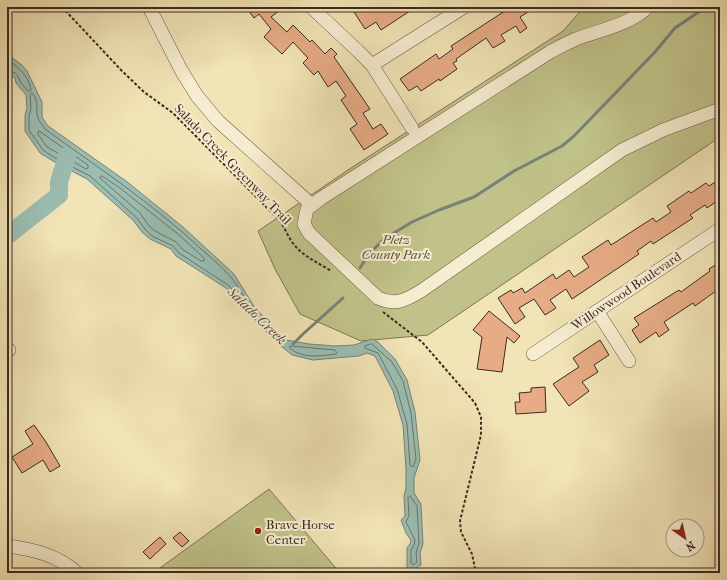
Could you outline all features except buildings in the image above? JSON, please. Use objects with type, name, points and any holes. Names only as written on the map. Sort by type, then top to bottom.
[{"type":"street","points":[[149,7],[181,70],[197,96],[218,121],[312,205]]},
{"type":"street","points":[[311,7],[372,65],[412,128]]},
{"type":"street","points":[[372,65],[464,7]]},
{"type":"street","points":[[648,7],[632,18],[575,40],[550,52],[312,205],[307,210],[304,224],[309,233],[378,298],[386,301],[401,302],[421,291],[622,150],[662,130],[720,109]]},
{"type":"street","name":"Willowwood Boulevard","points":[[533,354],[720,229]]},
{"type":"street","points":[[597,311],[629,361]]},
{"type":"street","points":[[7,546],[28,548],[53,556],[77,573]]},
{"type":"path","name":"Salado Creek Greenway Trail","points":[[62,7],[121,70],[144,92],[173,113],[281,222],[287,230],[291,241],[298,249],[336,274]]},
{"type":"path","points":[[380,310],[422,342],[475,403],[481,417],[481,435],[460,521],[461,532],[472,554],[476,573]]},
{"type":"green space","name":"Pletz County Park","points":[[584,7],[720,7],[720,137],[428,335],[361,341],[300,314],[275,269],[258,231],[351,168],[563,31]]},
{"type":"green space","name":"Brave Horse Center","points":[[269,489],[340,573],[153,573]]},
{"type":"water","name":"Salado Creek","points":[[7,54],[22,65],[27,71],[42,102],[42,117],[48,126],[126,181],[183,227],[234,274],[255,308],[286,340],[335,346],[354,345],[372,339],[378,342],[395,359],[407,380],[415,412],[420,460],[414,478],[414,493],[421,504],[423,544],[420,553],[421,565],[414,569],[413,573],[407,573],[407,548],[411,540],[406,533],[401,520],[405,516],[404,496],[406,488],[403,425],[393,391],[375,356],[367,353],[359,356],[313,360],[292,355],[275,341],[226,288],[176,256],[171,249],[150,239],[142,232],[133,220],[87,179],[40,153],[25,131],[25,115],[27,108],[26,95],[16,83],[15,78],[12,76],[7,76]]},
{"type":"waterway","points":[[360,268],[368,255],[384,239],[412,222],[474,197],[514,171],[562,146],[574,136],[655,52],[675,28],[706,7]]},
{"type":"waterway","points":[[7,236],[59,195],[59,182],[67,156]]},
{"type":"waterway","points":[[293,344],[343,298]]},
{"type":"place","name":"Brave Horse Center","points":[[258,531]]}]
